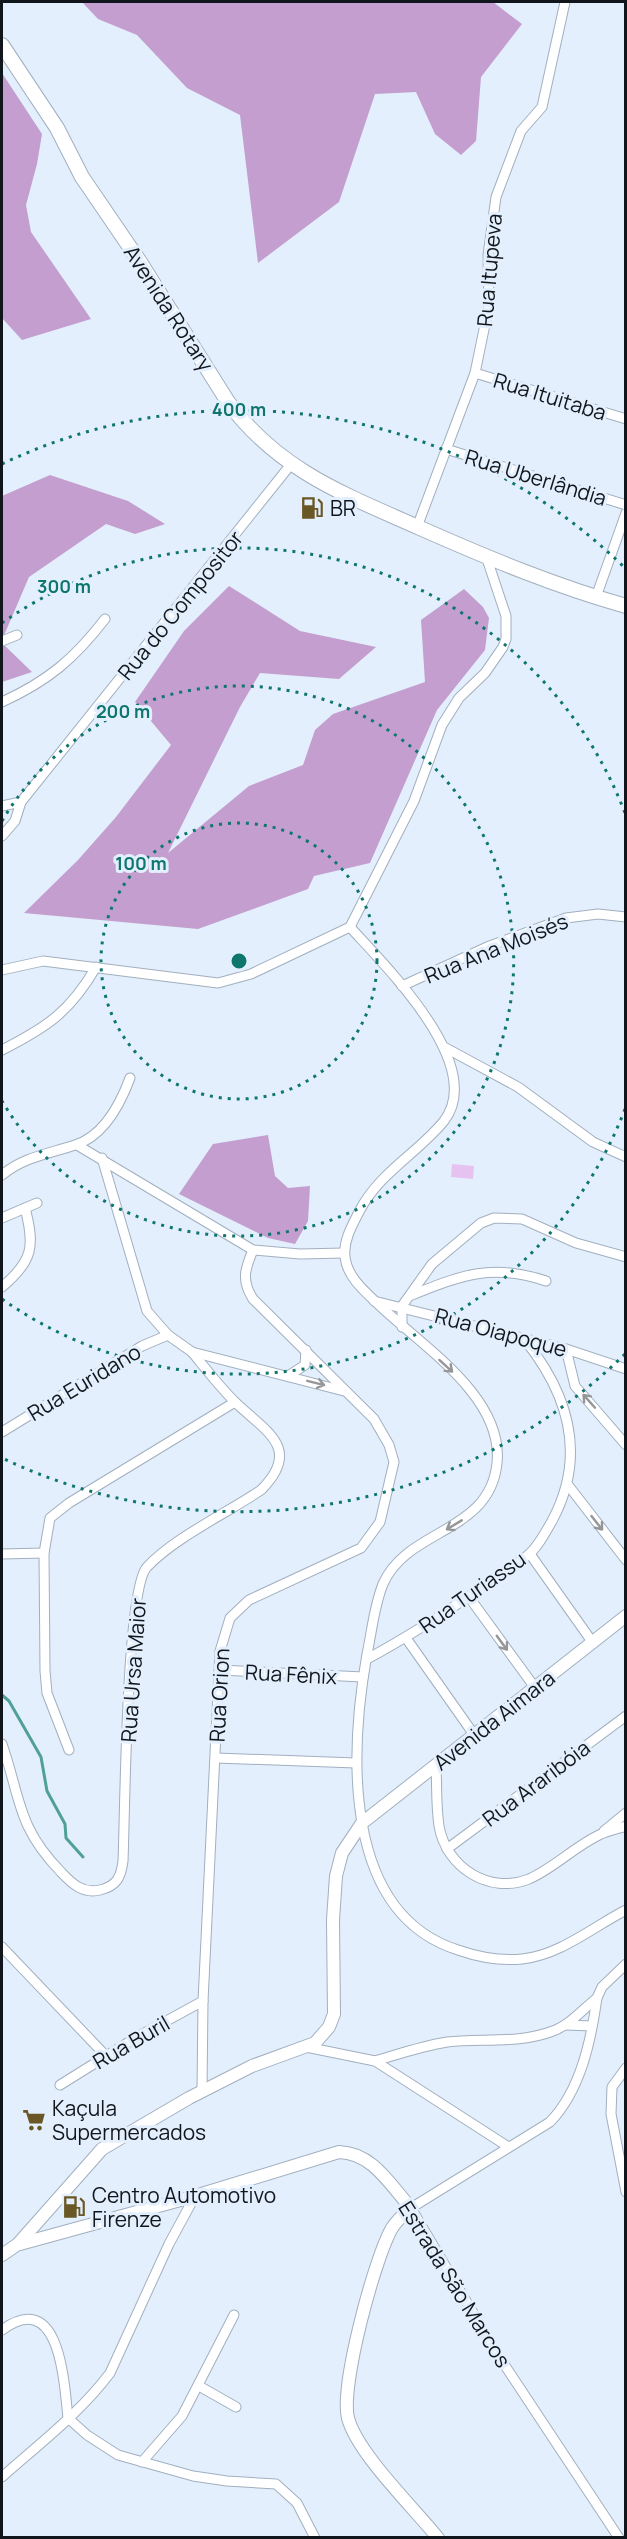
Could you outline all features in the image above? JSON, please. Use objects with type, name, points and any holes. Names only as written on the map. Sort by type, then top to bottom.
[{"type":"main road","name":"Avenida Rotary","points":[[2,45],[57,128],[82,177],[140,262],[228,402],[243,422],[265,443],[312,479],[344,496],[560,586],[626,606]]},
{"type":"main road","name":"Avenida Aimara","points":[[306,2047],[323,2036],[333,2014],[333,1920],[336,1876],[342,1853],[362,1823],[536,1689],[626,1616]]},
{"type":"main road","points":[[2,2255],[18,2244],[102,2149],[202,2091],[252,2066],[306,2047]]},
{"type":"main road","name":"Estrada São Marcos","points":[[18,2244],[195,2196],[332,2154],[354,2152],[366,2158],[411,2208]]},
{"type":"main road","points":[[411,2208],[392,2228],[376,2273],[350,2361],[348,2411],[362,2444],[438,2538]]},
{"type":"street","name":"Rua Itupeva","points":[[417,527],[475,373],[489,305],[488,255],[496,197],[521,131],[542,107],[565,2]]},
{"type":"street","name":"Rua Ituitaba","points":[[475,373],[626,419]]},
{"type":"street","name":"Rua Uberlândia","points":[[446,449],[626,505]]},
{"type":"street","name":"Rua do Compositor","points":[[2,836],[15,821],[21,802],[292,463]]},
{"type":"street","points":[[596,597],[626,513]]},
{"type":"street","points":[[2,970],[43,961],[218,983],[234,981],[350,927],[414,801],[442,725],[455,704],[492,665],[506,639],[506,616],[486,556]]},
{"type":"street","points":[[2,702],[50,677],[78,653],[105,619]]},
{"type":"street","points":[[2,641],[17,635]]},
{"type":"street","points":[[2,806],[21,802]]},
{"type":"street","name":"Rua Ana Moisés","points":[[402,986],[487,947],[566,918],[598,914],[626,917]]},
{"type":"street","points":[[350,927],[402,986],[444,1047],[454,1086],[452,1106],[444,1121],[379,1182],[366,1200],[346,1239],[344,1253],[348,1268],[355,1280],[374,1300],[462,1380],[490,1419],[498,1441],[497,1467],[488,1496],[478,1508],[404,1557],[385,1580],[378,1598],[363,1677],[356,1763],[362,1823],[375,1869],[388,1895],[420,1931],[441,1945],[471,1954],[504,1959],[523,1959],[546,1954],[626,1910]]},
{"type":"street","points":[[2,1050],[32,1034],[65,1011],[81,992],[96,967]]},
{"type":"street","points":[[444,1047],[518,1087],[593,1142],[626,1157]]},
{"type":"street","points":[[2,1175],[29,1158],[77,1145],[92,1136],[114,1113],[130,1078]]},
{"type":"street","points":[[77,1145],[253,1250],[300,1254],[344,1253]]},
{"type":"street","points":[[102,1158],[147,1311],[168,1335],[192,1352],[344,1391]]},
{"type":"street","points":[[2,1218],[37,1203]]},
{"type":"street","points":[[2,1287],[16,1275],[31,1250],[26,1208]]},
{"type":"street","points":[[402,1327],[402,1306],[443,1252],[481,1223],[494,1218],[522,1219],[576,1243],[626,1257]]},
{"type":"street","name":"Rua Orion","points":[[202,2091],[203,2001],[216,1758],[219,1651],[224,1631],[237,1610],[249,1600],[361,1548],[380,1522],[394,1462],[389,1445],[374,1419],[270,1317],[245,1287],[244,1272],[253,1250]]},
{"type":"street","points":[[412,1295],[467,1274],[510,1273],[546,1281]]},
{"type":"street","name":"Rua Oiapoque","points":[[374,1300],[566,1349],[626,1370]]},
{"type":"street","name":"Rua Euridano","points":[[2,1432],[142,1346],[168,1335]]},
{"type":"street","name":"Rua Turiassu","points":[[367,1659],[406,1638],[469,1597],[530,1554],[545,1534],[568,1485],[570,1442],[561,1396],[544,1364],[525,1340]]},
{"type":"street","points":[[566,1349],[575,1386],[626,1445]]},
{"type":"street","points":[[288,1376],[305,1365],[306,1350]]},
{"type":"street","name":"Rua Ursa Maior","points":[[2,1744],[25,1823],[45,1856],[80,1889],[92,1892],[109,1888],[117,1882],[123,1861],[135,1608],[141,1575],[161,1555],[261,1490],[273,1478],[280,1464],[280,1452],[273,1437],[235,1402],[192,1352]]},
{"type":"street","points":[[561,1396],[575,1386]]},
{"type":"street","points":[[69,1750],[47,1693],[45,1671],[44,1553],[50,1518],[56,1511],[235,1402]]},
{"type":"street","points":[[568,1485],[626,1560]]},
{"type":"street","points":[[2,1554],[44,1553]]},
{"type":"street","points":[[530,1554],[593,1642]]},
{"type":"street","points":[[469,1597],[536,1689]]},
{"type":"street","points":[[406,1638],[475,1736]]},
{"type":"street","name":"Rua Fênix","points":[[220,1670],[363,1677]]},
{"type":"street","name":"Rua Araribóia","points":[[447,1849],[626,1716]]},
{"type":"street","points":[[216,1758],[356,1763]]},
{"type":"street","points":[[436,1766],[439,1828],[447,1849],[452,1857],[480,1879],[494,1884],[528,1879],[599,1835],[626,1813]]},
{"type":"street","points":[[599,1835],[626,1826]]},
{"type":"street","points":[[2,1947],[106,2056]]},
{"type":"street","points":[[566,2025],[597,1998],[609,1978],[626,1964]]},
{"type":"street","points":[[411,2208],[507,2146],[550,2122],[561,2110],[577,2080],[597,1998]]},
{"type":"street","name":"Rua Buril","points":[[60,2085],[203,2001]]},
{"type":"street","points":[[375,2061],[421,2047],[449,2042],[527,2038],[566,2025],[592,2025]]},
{"type":"street","points":[[306,2047],[375,2061],[507,2146]]},
{"type":"street","points":[[626,2068],[612,2086],[611,2114],[626,2192]]},
{"type":"street","points":[[2,2477],[96,2391],[115,2364],[169,2244],[195,2196]]},
{"type":"street","name":"Estrada São Marcos","points":[[411,2208],[498,2355],[619,2538]]},
{"type":"street","points":[[142,2462],[174,2426],[199,2386],[234,2315]]},
{"type":"street","points":[[2,2330],[12,2322],[29,2318],[41,2322],[49,2331],[63,2372],[68,2418],[100,2445],[118,2455],[193,2476],[276,2484],[297,2503],[315,2538]]},
{"type":"street","points":[[199,2386],[236,2407]]},
{"type":"shaded area","points":[[82,2],[493,2],[522,24],[481,77],[476,141],[461,155],[435,134],[416,92],[375,94],[339,202],[258,263],[240,115],[187,88],[137,35],[98,19]]},
{"type":"shaded area","points":[[2,73],[42,134],[26,205],[31,232],[91,319],[22,340],[2,318]]},
{"type":"shaded area","points":[[50,475],[128,501],[165,524],[135,534],[106,524],[29,577],[2,640],[2,496]]},
{"type":"shaded area","points":[[229,586],[300,631],[376,647],[339,679],[260,673],[240,707],[168,853],[249,786],[303,765],[315,730],[333,714],[425,682],[421,620],[464,589],[483,607],[489,618],[485,650],[437,710],[370,863],[314,876],[308,889],[198,929],[24,913],[78,860],[116,817],[171,745],[135,702],[184,631]]},
{"type":"shaded area","points":[[2,643],[32,672],[2,682]]},
{"type":"shaded area","points":[[268,1135],[275,1176],[288,1188],[310,1186],[308,1221],[295,1244],[268,1238],[179,1194],[213,1144]]},
{"type":"shaded area","points":[[452,1164],[474,1166],[473,1179],[451,1177]]},
{"type":"waterway","points":[[2,1695],[9,1701],[41,1757],[47,1791],[65,1824],[66,1838],[83,1857]]},
{"type":"place","name":"BR","points":[[312,508]]},
{"type":"place","name":"Kaçula Supermercados","points":[[34,2120]]},
{"type":"place","name":"Centro Automotivo Firenze","points":[[74,2207]]}]
